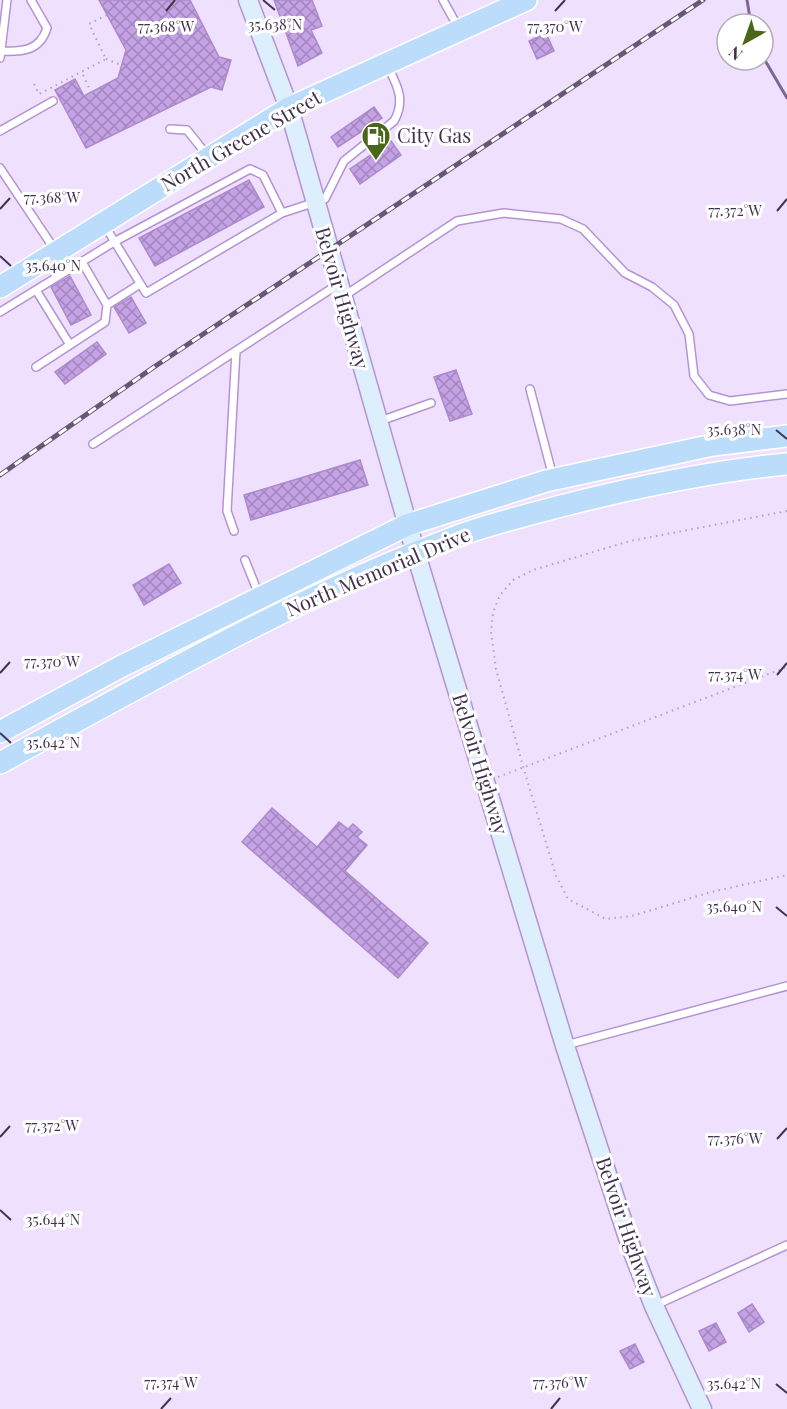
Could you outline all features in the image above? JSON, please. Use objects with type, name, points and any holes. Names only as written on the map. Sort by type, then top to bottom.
[{"type":"main road","name":"North Greene Street","points":[[0,286],[289,108],[526,0]]},
{"type":"main road","name":"North Memorial Drive","points":[[0,732],[260,597],[407,525],[554,479],[713,445],[787,436]]},
{"type":"main road","name":"North Memorial Drive","points":[[0,763],[263,620],[456,536],[528,514],[653,483],[726,470],[787,464]]},
{"type":"street","name":"Belvoir Highway","points":[[248,0],[289,108],[339,292],[407,525],[565,1046],[632,1250],[654,1306],[702,1409]]},
{"type":"lane","points":[[8,0],[0,55],[27,50],[44,36],[47,28],[31,0]]},
{"type":"lane","points":[[443,0],[459,30]]},
{"type":"lane","points":[[103,223],[146,293],[282,213],[315,204],[324,199],[331,190],[344,160],[393,121],[399,112],[401,97],[386,63]]},
{"type":"lane","points":[[0,131],[53,101]]},
{"type":"lane","points":[[170,129],[188,130],[209,158]]},
{"type":"lane","points":[[0,168],[56,252]]},
{"type":"lane","points":[[0,312],[114,242],[250,169],[263,175],[282,213]]},
{"type":"lane","points":[[93,444],[236,351],[457,221],[504,213],[561,219],[583,229],[625,273],[652,287],[674,305],[689,334],[694,376],[708,395],[730,402],[787,394]]},
{"type":"lane","points":[[36,367],[105,322],[107,305],[82,262]]},
{"type":"lane","points":[[107,305],[140,284]]},
{"type":"lane","points":[[36,290],[70,345]]},
{"type":"lane","points":[[234,531],[227,511],[236,351]]},
{"type":"lane","points":[[530,389],[554,479]]},
{"type":"lane","points":[[378,422],[431,403]]},
{"type":"lane","points":[[245,560],[260,597]]},
{"type":"lane","points":[[565,1046],[787,986]]},
{"type":"lane","points":[[654,1306],[787,1245]]},
{"type":"path","points":[[107,15],[89,24],[106,59],[121,65]]},
{"type":"path","points":[[34,84],[39,94],[106,59]]},
{"type":"path","points":[[83,75],[91,92]]},
{"type":"path","points":[[787,511],[630,541],[533,570],[513,580],[500,595],[493,612],[491,632],[496,669],[523,766],[556,876],[568,898],[606,919],[632,916],[711,892],[787,874]]},
{"type":"path","points":[[486,782],[787,667]]},
{"type":"building","points":[[99,0],[190,0],[219,57],[231,60],[222,90],[211,87],[86,148],[55,90],[75,79],[84,96],[118,78],[126,50]]},
{"type":"building","points":[[274,0],[312,0],[322,26],[311,30],[322,53],[298,66]]},
{"type":"building","points":[[546,33],[554,51],[537,59],[529,41]]},
{"type":"building","name":"City Gas","points":[[374,107],[382,118],[338,147],[331,137]]},
{"type":"building","name":"City Gas","points":[[391,141],[401,155],[360,184],[350,169]]},
{"type":"building","points":[[249,180],[264,207],[155,266],[139,238]]},
{"type":"building","points":[[70,276],[91,315],[71,325],[51,287]]},
{"type":"building","points":[[131,297],[146,323],[129,333],[114,307]]},
{"type":"building","points":[[97,342],[106,354],[65,384],[55,372]]},
{"type":"building","points":[[456,370],[472,414],[450,421],[434,377]]},
{"type":"building","points":[[360,460],[368,485],[251,520],[244,495]]},
{"type":"building","points":[[169,564],[181,583],[144,605],[133,585]]},
{"type":"building","points":[[272,808],[317,847],[339,822],[348,829],[353,824],[362,832],[357,837],[367,845],[345,871],[428,943],[398,978],[242,842]]},
{"type":"building","points":[[752,1304],[764,1322],[749,1332],[738,1313]]},
{"type":"building","points":[[716,1323],[726,1342],[709,1351],[699,1331]]},
{"type":"building","points":[[635,1344],[644,1362],[630,1369],[620,1351]]},
{"type":"waterway","points":[[747,0],[749,12]]},
{"type":"waterway","points":[[772,72],[787,98]]},
{"type":"railway","points":[[0,475],[154,367],[703,0]]},
{"type":"place","name":"City Gas","points":[[376,162]]}]
